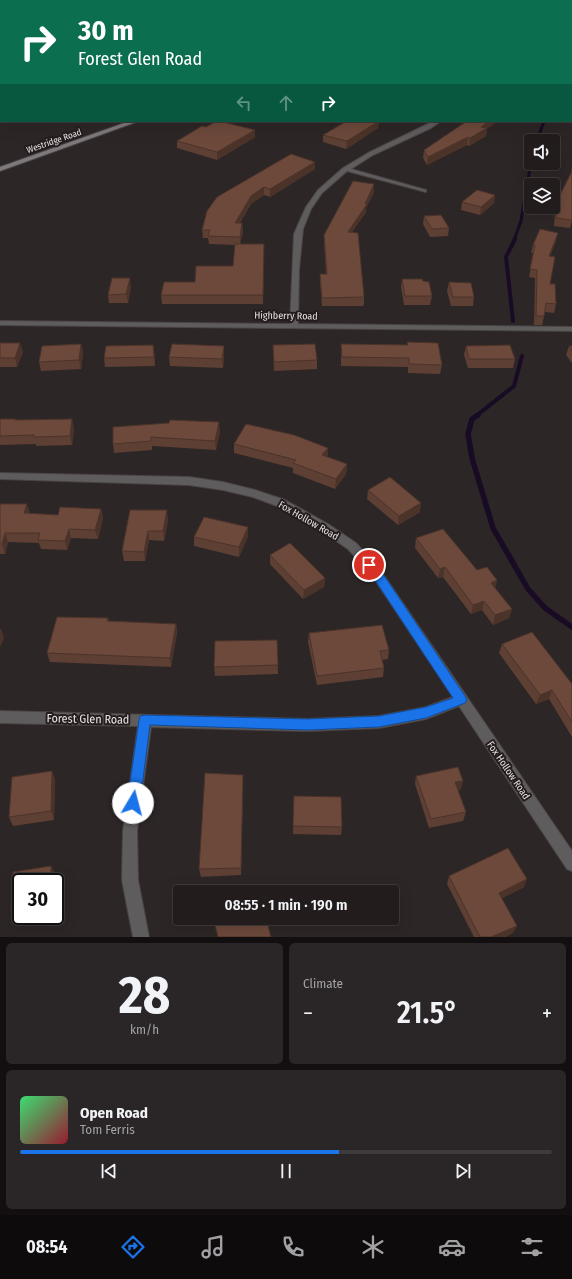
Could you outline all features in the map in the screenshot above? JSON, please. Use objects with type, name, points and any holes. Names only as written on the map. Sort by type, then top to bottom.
[{"type":"main road","name":"Westridge Road","points":[[0,169],[133,122]]},
{"type":"street","points":[[294,326],[295,268],[299,229],[314,197],[345,169],[361,158],[429,127],[436,122]]},
{"type":"street","points":[[345,169],[424,191]]},
{"type":"street","name":"Highberry Road","points":[[0,323],[572,329]]},
{"type":"street","name":"Fox Hollow Road","points":[[0,476],[189,481],[230,487],[281,503],[352,546],[377,574],[572,864]]},
{"type":"street","name":"Forest Glen Road","points":[[0,717],[308,724],[379,722],[426,713],[461,700]]},
{"type":"street","points":[[141,937],[130,880],[130,831],[145,720]]},
{"type":"building","points":[[215,122],[223,122],[255,130],[217,152],[177,141],[202,126],[206,127]]},
{"type":"building","points":[[345,122],[377,122],[347,141],[323,135]]},
{"type":"building","points":[[466,122],[488,122],[481,127],[487,128],[470,138],[468,137],[428,157],[424,150]]},
{"type":"building","points":[[291,154],[315,162],[270,189],[264,187],[251,196],[235,223],[242,223],[240,237],[208,236],[210,230],[202,230],[207,211],[217,197]]},
{"type":"building","points":[[572,171],[572,220],[556,218],[556,214],[560,214],[560,195]]},
{"type":"building","points":[[353,181],[374,184],[365,204],[367,204],[348,232],[358,233],[364,297],[322,298],[320,274],[327,274],[324,235]]},
{"type":"building","points":[[477,190],[495,195],[481,207],[462,202]]},
{"type":"building","points":[[441,215],[449,228],[432,229],[424,216]]},
{"type":"building","points":[[540,229],[558,233],[549,256],[555,257],[550,284],[555,284],[556,304],[546,303],[544,316],[536,316],[537,270],[530,269],[535,245],[533,245]]},
{"type":"building","points":[[235,244],[264,244],[263,295],[161,295],[164,282],[195,282],[196,266],[233,266]]},
{"type":"building","points":[[112,278],[130,278],[126,294],[108,295]]},
{"type":"building","points":[[402,279],[422,279],[423,281],[429,282],[432,296],[405,296]]},
{"type":"building","points":[[449,282],[471,283],[474,297],[453,297]]},
{"type":"building","points":[[407,342],[438,343],[442,365],[409,364],[409,358],[342,357],[341,344],[408,345]]},
{"type":"building","points":[[0,343],[20,343],[15,358],[0,358]]},
{"type":"building","points":[[81,344],[79,360],[39,362],[42,346]]},
{"type":"building","points":[[172,344],[224,346],[222,359],[169,357]]},
{"type":"building","points":[[315,344],[317,360],[274,362],[273,345]]},
{"type":"building","points":[[153,345],[154,357],[104,358],[106,346]]},
{"type":"building","points":[[510,345],[515,359],[469,359],[466,346]]},
{"type":"building","points":[[0,419],[72,419],[70,436],[0,436]]},
{"type":"building","points":[[170,420],[219,422],[215,441],[151,437],[151,441],[113,444],[113,427],[169,423]]},
{"type":"building","points":[[246,424],[294,435],[328,448],[322,455],[347,464],[336,479],[293,463],[296,460],[234,444]]},
{"type":"building","points":[[390,477],[421,503],[399,516],[368,490]]},
{"type":"building","points":[[0,504],[27,504],[24,513],[58,515],[60,507],[101,509],[95,530],[69,529],[65,541],[38,540],[40,533],[5,533],[2,544],[0,544]]},
{"type":"building","points":[[130,510],[167,510],[163,531],[148,531],[144,552],[122,551]]},
{"type":"building","points":[[204,517],[248,527],[239,547],[194,537]]},
{"type":"building","points":[[443,529],[477,570],[487,567],[497,580],[491,583],[512,609],[495,615],[484,601],[473,605],[445,567],[440,569],[416,538]]},
{"type":"building","points":[[290,543],[325,578],[304,590],[270,555]]},
{"type":"building","points":[[57,617],[108,618],[107,621],[176,624],[170,658],[47,653]]},
{"type":"building","points":[[382,625],[389,650],[380,651],[384,668],[317,676],[309,633]]},
{"type":"building","points":[[532,632],[572,684],[572,722],[552,690],[540,695],[502,644]]},
{"type":"building","points":[[277,640],[278,665],[214,667],[215,641]]},
{"type":"building","points":[[458,767],[463,781],[455,782],[466,812],[431,819],[416,776]]},
{"type":"building","points":[[52,771],[51,811],[9,817],[12,777]]},
{"type":"building","points":[[205,773],[243,775],[241,868],[199,869]]},
{"type":"building","points":[[294,796],[341,797],[342,827],[293,826]]},
{"type":"building","points":[[508,848],[527,879],[499,893],[517,926],[491,937],[480,937],[449,876]]},
{"type":"building","points":[[51,866],[51,873],[13,872]]},
{"type":"building","points":[[215,925],[268,925],[271,937],[218,937]]},
{"type":"waterway","points":[[539,134],[544,122]]},
{"type":"waterway","points":[[514,240],[521,221],[530,170]]},
{"type":"waterway","points":[[513,321],[506,257],[515,239]]},
{"type":"waterway","points":[[476,416],[514,386],[522,356]]},
{"type":"waterway","points":[[478,415],[472,419],[468,434],[472,458],[493,528],[528,589],[545,608],[572,627]]},
{"type":"route","points":[[133,803],[145,720],[308,724],[379,722],[426,713],[461,700],[377,574],[369,565]]}]
